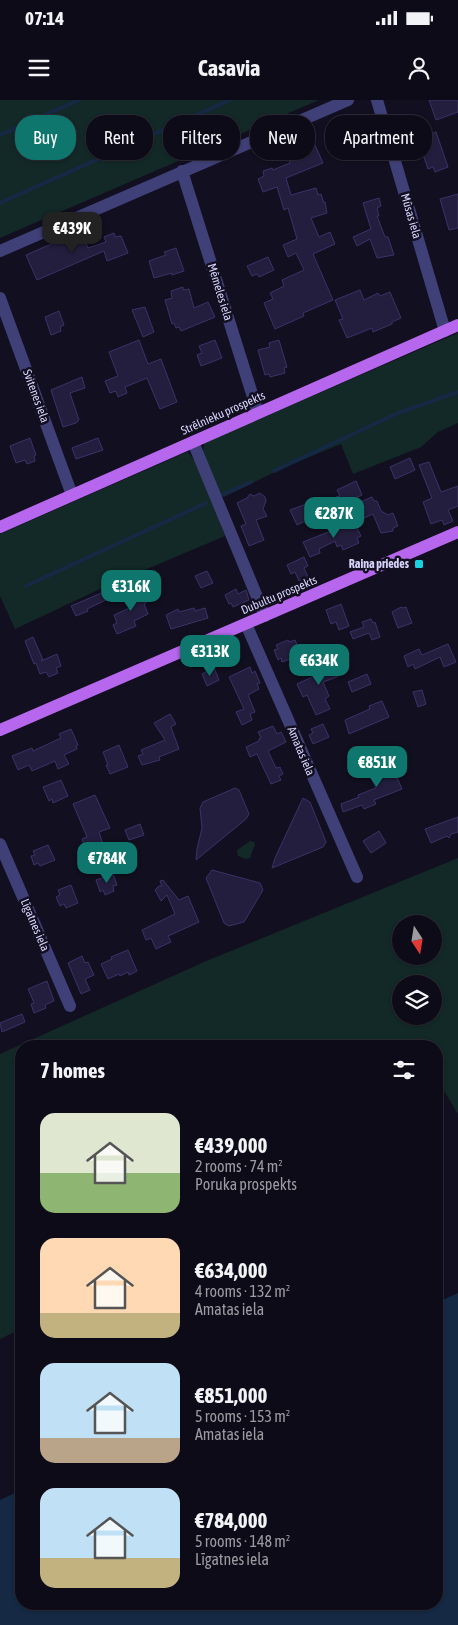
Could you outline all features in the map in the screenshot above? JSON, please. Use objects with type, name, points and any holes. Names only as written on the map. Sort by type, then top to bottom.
[{"type":"main road","name":"Strēlnieku prospekts","points":[[0,527],[458,325]]},
{"type":"main road","name":"Dubultu prospekts","points":[[0,730],[458,532]]},
{"type":"street","points":[[0,251],[348,100]]},
{"type":"street","name":"Mūsas iela","points":[[377,100],[445,331]]},
{"type":"street","name":"Mēmeles iela","points":[[182,171],[258,413]]},
{"type":"street","name":"Svitenes iela","points":[[0,298],[72,495]]},
{"type":"street","points":[[193,442],[265,616]]},
{"type":"street","name":"Amatas iela","points":[[246,624],[357,877]]},
{"type":"street","name":"Līgatnes iela","points":[[0,844],[70,1006]]},
{"type":"green space","points":[[0,100],[319,100],[284,115],[250,115],[250,130],[240,134],[240,115],[163,115],[163,160],[180,160],[0,238]]},
{"type":"green space","points":[[458,333],[458,423],[438,432],[421,447],[353,474],[341,444],[285,467],[224,497],[220,496],[203,451],[204,443]]},
{"type":"green space","points":[[187,452],[198,467],[203,478],[225,536],[102,588],[15,629],[0,596],[0,534]]},
{"type":"green space","points":[[250,841],[255,844],[250,858],[246,859],[238,856],[237,850]]},
{"type":"green space","points":[[458,858],[458,1114],[443,1089],[443,1040],[31,1040],[204,962]]},
{"type":"green space","points":[[15,1047],[15,1332],[0,1339],[0,1054]]},
{"type":"water","points":[[458,1293],[458,1625],[0,1625],[0,1500],[15,1493],[15,1610],[443,1610],[443,1300]]},
{"type":"building","points":[[429,100],[458,100],[458,112],[436,120]]},
{"type":"building","points":[[436,132],[448,167],[435,172],[433,167],[428,169],[425,160],[432,160],[432,134]]},
{"type":"building","points":[[315,145],[323,163],[286,178],[291,195],[316,188],[318,195],[321,194],[325,202],[327,213],[311,218],[319,237],[330,232],[335,244],[313,254],[333,300],[303,313],[304,316],[275,329],[264,303],[273,299],[270,293],[284,286],[282,280],[304,270],[296,253],[288,257],[283,245],[297,239],[288,208],[284,210],[277,187],[263,192],[258,179],[264,176],[263,171],[272,168],[273,170],[290,163],[289,160],[315,160]]},
{"type":"building","points":[[458,194],[458,228],[449,230],[440,199]]},
{"type":"building","points":[[379,198],[381,206],[377,208],[379,216],[377,216],[385,237],[388,237],[394,255],[377,258],[370,239],[357,246],[353,237],[371,229],[363,203]]},
{"type":"building","points":[[81,231],[88,248],[106,242],[104,237],[114,233],[115,237],[121,236],[128,253],[107,261],[104,251],[37,280],[26,255]]},
{"type":"building","points":[[176,248],[184,271],[154,278],[149,261],[166,255],[164,252]]},
{"type":"building","points":[[268,257],[274,270],[259,277],[257,274],[252,276],[247,266]]},
{"type":"building","points":[[183,287],[183,290],[189,289],[194,308],[208,302],[215,317],[181,331],[179,327],[176,328],[174,323],[172,324],[165,300],[172,298],[171,291]]},
{"type":"building","points":[[360,290],[364,300],[378,293],[380,296],[390,292],[401,318],[373,332],[372,328],[347,338],[339,320],[343,319],[335,300]]},
{"type":"building","points":[[145,307],[154,332],[143,337],[132,310]]},
{"type":"building","points":[[59,311],[64,325],[60,327],[61,331],[51,335],[45,317]]},
{"type":"building","points":[[139,340],[148,364],[161,359],[177,402],[160,409],[147,378],[125,387],[127,393],[118,397],[116,391],[110,393],[105,381],[118,376],[109,352]]},
{"type":"building","points":[[215,340],[222,358],[201,366],[197,355],[202,353],[199,346]]},
{"type":"building","points":[[279,340],[287,367],[284,368],[285,373],[270,377],[269,374],[265,375],[258,350],[270,347],[269,343]]},
{"type":"building","points":[[82,377],[85,388],[70,393],[79,420],[76,423],[63,427],[51,390]]},
{"type":"building","points":[[30,438],[36,455],[34,456],[35,461],[27,464],[25,460],[16,463],[10,446]]},
{"type":"building","points":[[98,438],[103,450],[76,459],[72,448]]},
{"type":"building","points":[[410,458],[415,470],[395,479],[390,467]]},
{"type":"building","points":[[429,462],[441,492],[458,486],[458,506],[448,510],[453,521],[444,525],[442,520],[431,524],[423,502],[432,498],[419,465]]},
{"type":"building","points":[[356,481],[362,495],[340,505],[336,497],[340,496],[337,490]]},
{"type":"building","points":[[260,493],[265,497],[266,501],[263,509],[267,516],[256,520],[264,540],[249,546],[241,526],[246,524],[237,503],[247,498],[250,494],[254,496]]},
{"type":"building","points":[[372,497],[374,501],[377,501],[381,511],[388,515],[393,513],[398,526],[393,528],[393,531],[381,533],[373,514],[364,518],[358,503]]},
{"type":"building","points":[[309,503],[311,507],[318,504],[322,513],[297,525],[290,510]]},
{"type":"building","points":[[354,522],[361,536],[357,538],[359,543],[343,550],[341,545],[337,547],[335,541],[319,549],[320,553],[310,557],[303,542]]},
{"type":"building","points":[[304,557],[308,566],[304,568],[308,577],[299,581],[295,572],[291,574],[287,565]]},
{"type":"building","points":[[207,571],[213,583],[201,588],[195,576]]},
{"type":"building","points":[[138,586],[146,603],[144,604],[148,614],[134,621],[136,626],[117,634],[113,625],[117,623],[114,615],[134,606],[126,592]]},
{"type":"building","points":[[111,589],[114,596],[76,616],[71,606]]},
{"type":"building","points":[[236,589],[238,594],[246,590],[249,600],[233,607],[231,603],[229,604],[225,595]]},
{"type":"building","points":[[341,604],[349,626],[339,630],[336,622],[331,624],[326,610]]},
{"type":"building","points":[[401,607],[406,607],[412,623],[398,628],[392,612]]},
{"type":"building","points":[[194,608],[195,611],[205,608],[208,618],[171,629],[166,615],[178,609],[179,612]]},
{"type":"building","points":[[371,619],[373,623],[375,622],[380,637],[372,640],[369,633],[353,639],[350,632],[364,627],[362,622]]},
{"type":"building","points":[[33,637],[43,660],[41,661],[57,654],[61,666],[56,668],[58,673],[49,677],[46,672],[40,674],[25,641]]},
{"type":"building","points":[[288,640],[289,642],[295,640],[300,652],[295,654],[296,657],[282,662],[281,658],[278,660],[274,650],[278,649],[276,645]]},
{"type":"building","points":[[448,644],[456,662],[444,667],[440,657],[415,669],[413,664],[408,667],[404,656],[419,649],[422,655]]},
{"type":"building","points":[[326,651],[337,677],[323,682],[329,696],[325,699],[330,709],[316,715],[307,695],[303,697],[297,684],[325,671],[318,654]]},
{"type":"building","points":[[250,667],[252,673],[255,671],[260,683],[257,684],[259,689],[248,695],[255,712],[250,714],[252,720],[242,725],[236,712],[244,709],[229,677]]},
{"type":"building","points":[[214,668],[219,680],[207,686],[202,674]]},
{"type":"building","points":[[367,674],[371,684],[352,692],[348,682]]},
{"type":"building","points":[[422,690],[426,704],[418,707],[413,692]]},
{"type":"building","points":[[382,701],[389,717],[349,734],[345,720],[370,709],[369,706]]},
{"type":"building","points":[[170,714],[176,724],[171,727],[179,749],[159,757],[160,760],[142,765],[138,756],[143,754],[141,750],[165,740],[154,723]]},
{"type":"building","points":[[323,724],[329,737],[313,744],[309,735],[313,733],[311,729]]},
{"type":"building","points":[[273,726],[277,734],[281,732],[286,742],[268,751],[276,768],[280,767],[283,774],[279,776],[281,780],[271,784],[257,754],[250,757],[246,747],[259,741],[261,738],[258,732]]},
{"type":"building","points":[[71,729],[78,745],[76,746],[77,749],[64,755],[69,764],[58,769],[55,761],[32,771],[29,765],[18,770],[12,756],[32,748],[33,751],[61,738],[59,734]]},
{"type":"building","points":[[119,745],[128,767],[110,774],[103,752]]},
{"type":"building","points":[[388,757],[402,789],[374,800],[376,804],[364,809],[362,805],[343,812],[341,804],[376,788],[371,778],[381,773],[384,769],[380,760]]},
{"type":"building","points":[[61,780],[68,796],[53,803],[52,799],[49,801],[43,787]]},
{"type":"building","points":[[235,788],[239,790],[249,814],[246,819],[196,860],[202,828],[200,808],[203,802]]},
{"type":"building","points":[[95,795],[110,828],[99,832],[105,851],[94,855],[93,851],[87,853],[82,839],[87,837],[73,804]]},
{"type":"building","points":[[303,798],[310,802],[326,842],[323,847],[272,868],[275,858]]},
{"type":"building","points":[[458,817],[458,832],[451,834],[449,838],[447,836],[431,843],[425,829]]},
{"type":"building","points":[[140,824],[144,835],[129,840],[125,830]]},
{"type":"building","points":[[379,831],[386,843],[371,853],[363,841]]},
{"type":"building","points":[[48,845],[55,860],[40,866],[38,863],[34,865],[31,856],[35,855],[33,851]]},
{"type":"building","points":[[212,870],[260,883],[263,890],[244,922],[229,926],[224,923],[206,878]]},
{"type":"building","points":[[113,874],[117,885],[113,886],[114,891],[105,895],[103,890],[100,892],[96,880]]},
{"type":"building","points":[[163,880],[179,900],[188,896],[199,922],[168,936],[171,942],[156,949],[151,938],[146,940],[142,930],[175,914],[167,895],[161,901],[155,890],[162,886],[160,881]]},
{"type":"building","points":[[71,885],[78,903],[66,908],[64,904],[60,906],[56,897],[60,895],[58,890]]},
{"type":"building","points":[[128,950],[137,971],[129,975],[128,972],[120,976],[119,974],[108,979],[101,964],[112,959],[111,957]]},
{"type":"building","points":[[82,956],[85,963],[88,962],[94,975],[85,979],[90,990],[81,994],[68,963]]},
{"type":"building","points":[[47,981],[54,1001],[45,1005],[46,1008],[34,1013],[31,1004],[34,1003],[28,989]]},
{"type":"building","points":[[22,1014],[25,1022],[2,1032],[0,1023]]},
{"type":"waterway","points":[[0,135],[79,100]]},
{"type":"waterway","points":[[0,203],[230,100]]},
{"type":"waterway","points":[[274,471],[398,413],[458,392]]},
{"type":"waterway","points":[[224,494],[251,482]]},
{"type":"waterway","points":[[26,586],[206,503]]},
{"type":"place","name":"Raiņa priedes","points":[[419,564]]}]
